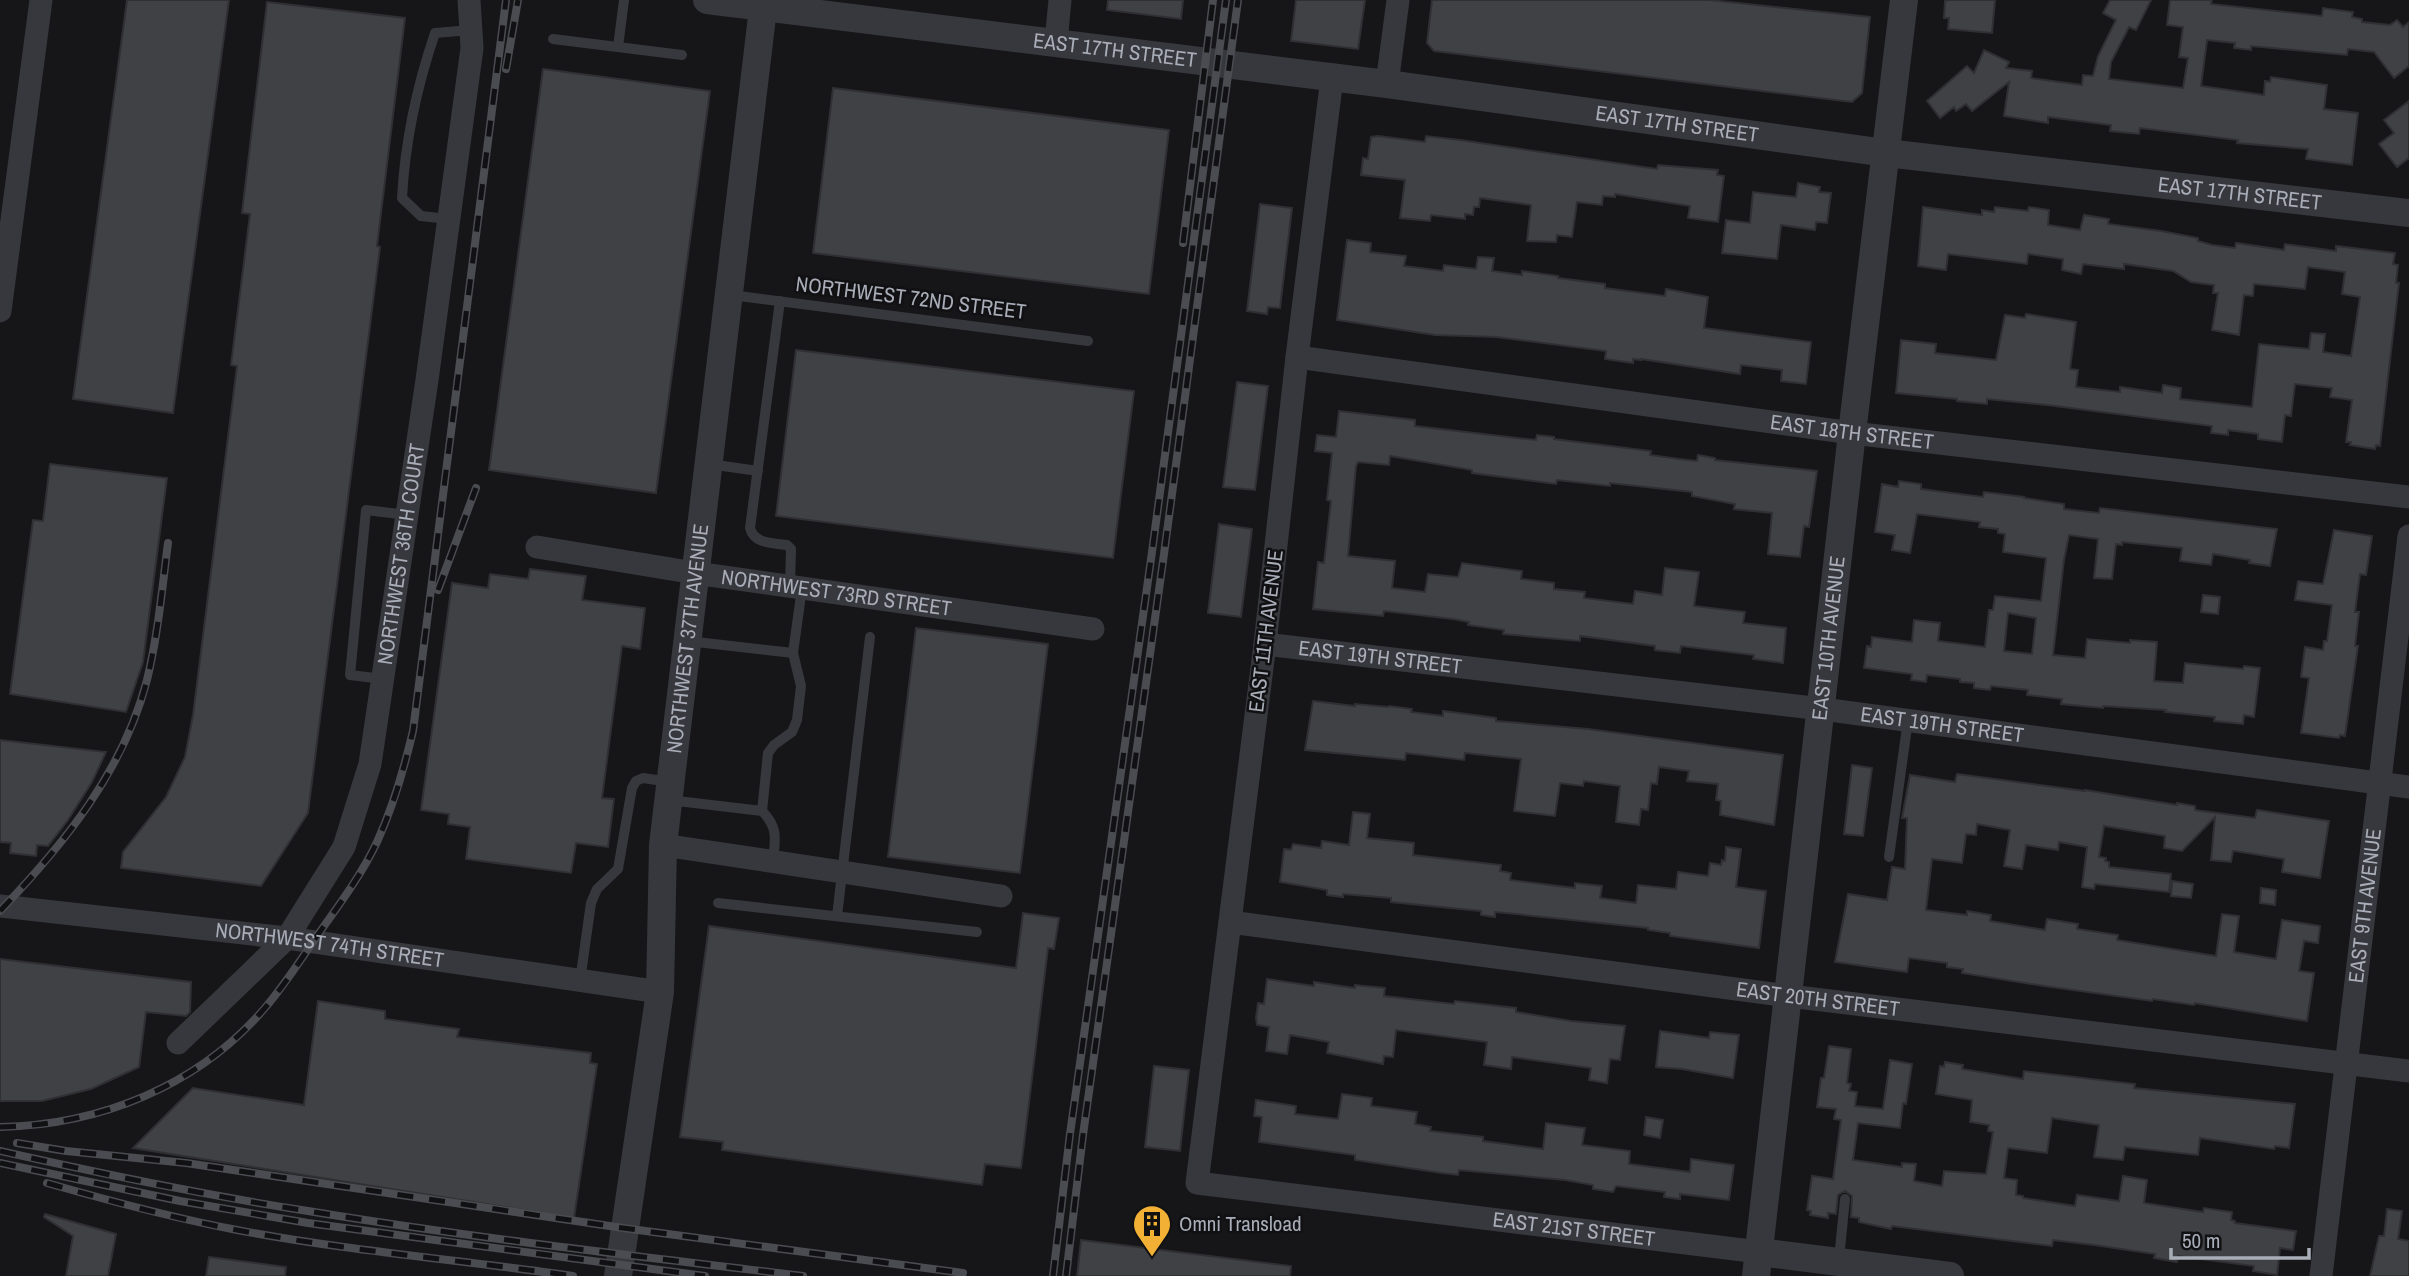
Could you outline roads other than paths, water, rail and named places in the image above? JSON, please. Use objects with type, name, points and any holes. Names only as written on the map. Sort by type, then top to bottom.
[{"type":"street","points":[[1,300],[41,0]]},
{"type":"street","name":"NORTHWEST 36TH COURT","points":[[178,1043],[287,938],[344,847],[370,764],[472,48],[469,0]]},
{"type":"street","name":"EAST 17TH STREET","points":[[708,0],[850,12],[948,28],[1387,84],[1886,153],[2409,213]]},
{"type":"street","points":[[1056,42],[1060,0]]},
{"type":"street","points":[[1387,84],[1398,0]]},
{"type":"street","name":"EAST 10TH AVENUE","points":[[1758,1264],[1904,0]]},
{"type":"street","name":"NORTHWEST 37TH AVENUE","points":[[618,1276],[660,992],[663,845],[763,3]]},
{"type":"street","name":"EAST 11TH AVENUE","points":[[1197,1183],[1265,644],[1332,78]]},
{"type":"street","name":"EAST 18TH STREET","points":[[1297,357],[1852,433],[2409,497]]},
{"type":"street","name":"EAST 9TH AVENUE","points":[[2321,1276],[2409,536]]},
{"type":"street","name":"NORTHWEST 73RD STREET","points":[[537,547],[695,573],[1093,629]]},
{"type":"street","name":"EAST 19TH STREET","points":[[1265,644],[1822,709],[2409,787]]},
{"type":"street","points":[[663,845],[1001,896]]},
{"type":"street","name":"NORTHWEST 74TH STREET","points":[[0,906],[287,938],[660,992]]},
{"type":"street","name":"EAST 20TH STREET","points":[[1230,922],[1788,996],[2409,1071]]},
{"type":"street","name":"EAST 21ST STREET","points":[[1197,1183],[1758,1264],[1839,1262],[1950,1276]]},
{"type":"lane","points":[[618,47],[624,0]]},
{"type":"lane","points":[[448,219],[421,216],[402,198],[405,153],[425,62],[435,33],[471,30]]},
{"type":"lane","points":[[553,39],[682,55]]},
{"type":"lane","name":"NORTHWEST 72ND STREET","points":[[728,295],[1088,341]]},
{"type":"lane","points":[[762,811],[768,753],[792,732],[797,720],[801,686],[793,653],[796,587],[792,549],[788,545],[757,539],[750,528],[780,301]]},
{"type":"lane","points":[[708,464],[758,471]]},
{"type":"lane","points":[[383,679],[350,675],[366,510],[407,514]]},
{"type":"lane","points":[[837,916],[870,637]]},
{"type":"lane","points":[[687,641],[793,653]]},
{"type":"lane","points":[[1889,857],[1908,720]]},
{"type":"lane","points":[[580,981],[591,903],[597,889],[618,869],[632,788],[636,781],[643,778],[669,791],[762,811],[771,820],[776,835],[773,861]]},
{"type":"lane","points":[[718,903],[977,932]]},
{"type":"lane","points":[[1839,1262],[1845,1199]]},
{"type":"railway","points":[[0,1127],[74,1119],[110,1109],[178,1080],[209,1060],[238,1036],[278,992],[349,890],[377,842],[398,788],[413,731],[506,0]]},
{"type":"railway","points":[[506,69],[518,0]]},
{"type":"railway","points":[[1183,243],[1213,0]]},
{"type":"railway","points":[[1053,1276],[1070,1134],[1226,0]]},
{"type":"railway","points":[[1066,1276],[1238,0]]},
{"type":"railway","points":[[438,590],[476,488]]},
{"type":"railway","points":[[0,911],[47,860],[89,805],[123,745],[136,714],[151,663],[168,543]]},
{"type":"railway","points":[[17,1143],[66,1151],[186,1163],[623,1228],[963,1273]]},
{"type":"railway","points":[[0,1151],[192,1191],[370,1221],[803,1276]]},
{"type":"railway","points":[[0,1163],[180,1201],[308,1223],[705,1276]]},
{"type":"railway","points":[[47,1183],[142,1209],[237,1230],[363,1250],[573,1276]]},
{"type":"place","name":"Omni Transload","points":[[1152,1258]]}]
